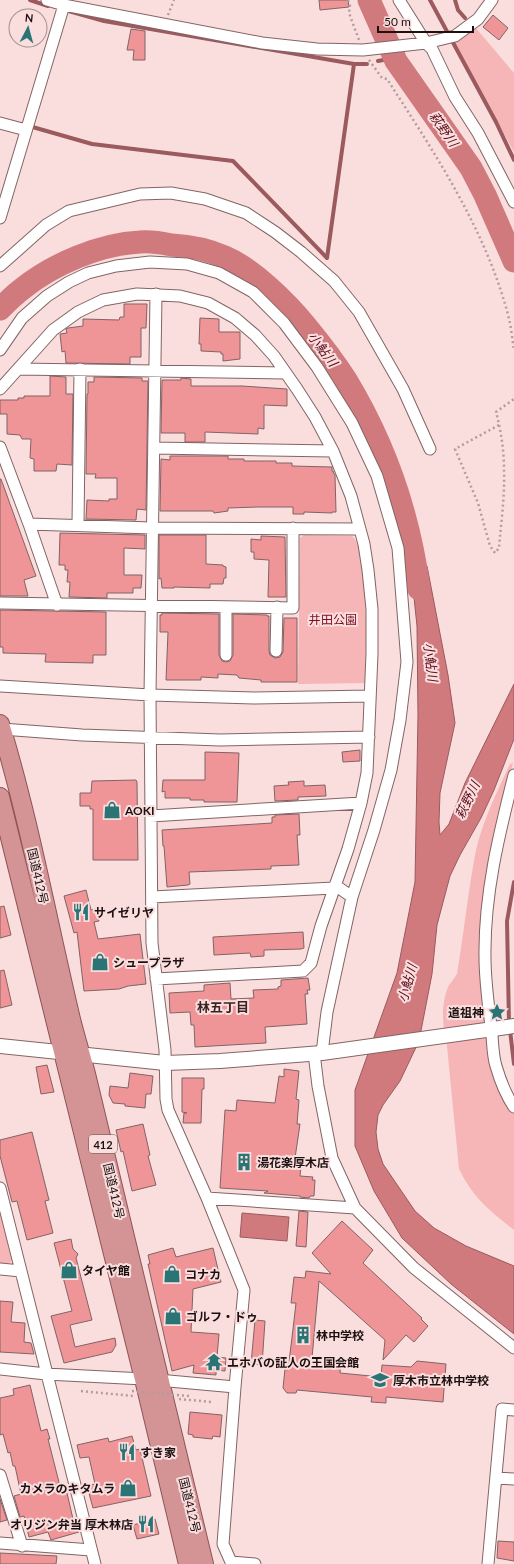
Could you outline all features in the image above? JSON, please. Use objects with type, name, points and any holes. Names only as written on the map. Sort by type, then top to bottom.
[{"type":"highway","name":"国道412号","points":[[1,727],[43,893],[51,935],[71,1019],[81,1054],[145,1384],[204,1564]]},
{"type":"highway","name":"国道412号","points":[[0,798],[188,1564]]},
{"type":"street","points":[[47,0],[63,9],[262,44],[317,49],[366,50],[423,43],[450,37],[478,19],[492,0]]},
{"type":"street","points":[[399,0],[423,43],[432,49],[455,97],[478,134],[514,202]]},
{"type":"street","points":[[0,218],[63,9]]},
{"type":"street","points":[[0,123],[28,126]]},
{"type":"street","points":[[0,266],[46,225],[69,211],[140,194],[171,194],[205,199],[246,213],[276,232],[301,252],[334,281],[359,312],[403,389],[430,449]]},
{"type":"street","points":[[0,350],[22,318],[47,296],[69,282],[88,274],[116,266],[150,262],[187,264],[219,273],[253,292],[284,323],[318,367],[352,423],[377,476],[398,548],[407,662],[400,720],[391,770],[374,830],[352,897],[318,1053],[318,1086],[332,1158],[356,1208],[414,1268],[514,1348]]},
{"type":"street","points":[[0,389],[53,330],[78,312],[104,300],[137,294],[156,294],[180,296],[208,303],[235,318],[256,335],[274,356],[315,417],[333,451],[351,496],[364,544],[372,609],[372,654],[367,773],[361,803],[348,849],[321,926],[311,963],[303,971],[156,979]]},
{"type":"street","points":[[156,294],[150,696],[152,943],[166,1063],[166,1099],[168,1110],[207,1198],[244,1290],[223,1544],[231,1562],[255,1564]]},
{"type":"street","points":[[18,368],[285,373]]},
{"type":"street","points":[[78,525],[80,369]]},
{"type":"street","points":[[0,447],[57,605]]},
{"type":"street","points":[[154,448],[333,451]]},
{"type":"street","points":[[29,524],[152,528],[359,529]]},
{"type":"street","points":[[0,603],[57,605],[151,604],[293,608],[293,528]]},
{"type":"street","points":[[226,606],[226,655]]},
{"type":"street","points":[[276,651],[277,607]]},
{"type":"street","points":[[0,686],[150,696],[254,698],[370,696]]},
{"type":"street","points":[[1,727],[82,735],[220,740],[369,737]]},
{"type":"street","points":[[514,775],[501,828],[487,916],[485,957],[503,1028],[495,1064],[501,1081],[514,1107]]},
{"type":"street","points":[[151,816],[361,803]]},
{"type":"street","points":[[152,897],[334,886],[352,897]]},
{"type":"street","points":[[0,1046],[166,1063],[233,1061],[318,1053],[503,1028]]},
{"type":"street","points":[[0,1188],[95,1564]]},
{"type":"street","points":[[207,1198],[356,1208]]},
{"type":"street","points":[[0,1269],[21,1271]]},
{"type":"street","points":[[0,1369],[145,1384],[235,1387]]},
{"type":"street","points":[[488,1564],[502,1409],[514,1410]]},
{"type":"street","points":[[0,1475],[22,1546]]},
{"type":"street","points":[[496,1478],[514,1479]]},
{"type":"street","points":[[0,1543],[22,1546],[91,1550]]},
{"type":"path","points":[[348,0],[350,6],[349,13],[366,50],[382,78],[388,80],[430,146],[462,203],[490,261],[508,313],[514,350]]},
{"type":"path","points":[[499,425],[455,449],[478,503],[490,546],[495,553],[499,548],[504,471],[502,438],[499,425],[496,412],[514,398]]},
{"type":"path","points":[[145,1384],[175,1397],[212,1402]]},
{"type":"path","points":[[82,1391],[137,1396]]},
{"type":"green space","points":[[475,27],[514,73],[514,152],[454,42]]},
{"type":"green space","name":"井田公園","points":[[304,535],[352,536],[358,545],[362,561],[366,605],[365,683],[298,684],[300,538]]},
{"type":"green space","points":[[513,763],[489,867],[486,1022],[514,1112],[514,1230],[476,1196],[459,1169],[443,1017],[445,994],[449,985],[457,974],[479,839],[495,796],[510,764]]},
{"type":"green space","points":[[0,1212],[12,1260],[9,1264],[0,1264]]},
{"type":"water","points":[[415,558],[422,561],[427,566],[448,675],[455,723],[440,793],[440,835],[449,824],[465,783],[514,684],[514,739],[494,790],[481,818],[450,876],[437,925],[432,974],[419,1041],[400,1081],[383,1105],[378,1115],[376,1132],[378,1149],[383,1164],[415,1211],[434,1228],[466,1246],[514,1266],[514,1334],[451,1284],[402,1238],[374,1191],[355,1146],[355,1090],[397,973],[415,882],[418,715],[417,626],[411,569]]},
{"type":"water","points":[[242,1213],[289,1217],[287,1241],[240,1237]]},
{"type":"building","points":[[319,0],[348,0],[349,7],[320,10]]},
{"type":"building","points":[[493,15],[508,28],[499,40],[483,27]]},
{"type":"building","points":[[131,29],[145,31],[145,60],[133,60],[134,50],[127,50]]},
{"type":"building","points":[[124,304],[147,304],[146,328],[141,328],[141,357],[130,357],[130,364],[66,363],[65,351],[62,352],[60,334],[67,333],[66,329],[68,328],[83,326],[83,319],[119,320],[120,317],[124,317]]},
{"type":"building","points":[[200,318],[219,319],[219,332],[240,332],[240,359],[223,361],[223,354],[221,354],[221,352],[201,351],[201,344],[199,344]]},
{"type":"building","points":[[50,376],[66,377],[66,394],[73,394],[72,465],[57,464],[56,471],[34,471],[34,459],[30,458],[31,439],[22,439],[20,435],[7,434],[7,414],[0,414],[0,400],[18,400],[18,398],[24,398],[24,396],[50,396]]},
{"type":"building","points":[[94,377],[142,378],[142,381],[148,381],[146,510],[137,509],[136,520],[86,519],[87,500],[109,501],[109,499],[117,499],[117,478],[95,478],[96,474],[86,474],[87,394],[88,382],[94,382]]},
{"type":"building","points":[[181,378],[191,379],[191,386],[242,386],[287,389],[287,406],[264,405],[264,429],[258,428],[258,434],[205,432],[205,442],[185,442],[185,433],[161,433],[162,380],[181,380]]},
{"type":"building","points":[[170,456],[228,456],[228,459],[244,459],[244,461],[276,461],[276,463],[292,463],[292,466],[332,467],[332,471],[335,475],[336,512],[304,512],[304,514],[293,514],[293,507],[228,508],[228,511],[214,513],[213,511],[160,511],[161,459],[170,460]]},
{"type":"building","points":[[0,479],[36,576],[24,580],[28,596],[0,596]]},
{"type":"building","points":[[60,533],[145,535],[145,549],[124,548],[124,575],[142,575],[141,588],[133,588],[133,593],[107,593],[107,598],[69,597],[70,582],[67,582],[68,570],[65,570],[65,565],[59,565]]},
{"type":"building","points":[[159,535],[206,535],[206,564],[223,565],[226,567],[226,578],[224,578],[223,584],[210,584],[210,588],[162,588],[161,578],[159,579]]},
{"type":"building","points":[[261,536],[285,537],[286,597],[268,597],[269,560],[254,559],[254,552],[251,552],[251,539],[261,540]]},
{"type":"building","points":[[0,610],[106,612],[106,655],[93,655],[93,663],[45,662],[46,654],[3,653],[3,647],[0,647]]},
{"type":"building","points":[[162,613],[219,614],[219,655],[222,661],[226,662],[230,661],[233,655],[233,614],[269,616],[269,651],[270,655],[275,658],[280,657],[283,652],[284,618],[297,618],[297,682],[261,682],[261,680],[239,678],[237,675],[218,674],[218,678],[201,677],[201,680],[166,680],[168,632],[160,632],[160,615],[162,615]]},
{"type":"building","points":[[360,750],[360,761],[343,762],[342,752]]},
{"type":"building","points":[[205,752],[239,753],[237,802],[204,802],[204,800],[190,800],[190,798],[165,798],[165,791],[162,792],[163,780],[205,780]]},
{"type":"building","points":[[136,780],[138,860],[93,860],[93,809],[90,809],[90,806],[80,806],[80,793],[91,793],[92,781]]},
{"type":"building","points":[[304,781],[304,786],[325,785],[326,796],[298,797],[298,800],[275,801],[274,786],[289,785],[288,782]]},
{"type":"building","points":[[299,814],[300,835],[297,835],[299,865],[271,866],[271,869],[189,872],[190,884],[167,887],[162,830],[272,823],[272,817],[275,817],[275,815]]},
{"type":"building","points":[[86,890],[91,910],[96,909],[99,921],[94,922],[98,939],[140,934],[146,984],[128,986],[119,989],[84,991],[77,932],[74,933],[64,896]]},
{"type":"building","points":[[4,906],[11,935],[0,938],[0,907]]},
{"type":"building","points":[[303,932],[304,948],[301,949],[264,950],[264,956],[251,957],[250,953],[214,955],[213,937]]},
{"type":"building","points":[[4,970],[12,1005],[0,1008],[0,971]]},
{"type":"building","points":[[308,978],[310,990],[307,990],[308,994],[305,994],[307,1024],[265,1027],[266,1043],[195,1047],[194,1025],[191,1025],[190,1012],[170,1013],[169,993],[204,991],[204,985],[230,983],[231,999],[254,998],[253,990],[278,989],[278,987],[281,986],[281,980]]},
{"type":"building","points":[[47,1065],[54,1092],[41,1094],[36,1067]]},
{"type":"building","points":[[284,1069],[299,1071],[296,1099],[299,1100],[297,1124],[300,1124],[294,1165],[301,1166],[300,1176],[313,1177],[312,1180],[315,1180],[314,1196],[310,1196],[309,1198],[264,1193],[268,1191],[220,1188],[225,1110],[236,1111],[237,1100],[275,1103],[279,1076],[284,1077]]},
{"type":"building","points":[[130,1073],[153,1076],[151,1094],[146,1094],[145,1108],[113,1103],[109,1095],[110,1086],[128,1088]]},
{"type":"building","points":[[182,1078],[204,1078],[204,1089],[202,1089],[201,1123],[183,1123],[184,1113],[187,1113],[182,1112]]},
{"type":"building","points":[[143,1124],[150,1155],[148,1156],[156,1185],[132,1191],[123,1151],[121,1152],[116,1130]]},
{"type":"building","points":[[32,1132],[49,1200],[45,1201],[53,1233],[27,1240],[17,1201],[12,1202],[0,1156],[0,1140]]},
{"type":"building","points":[[299,1211],[308,1212],[306,1247],[296,1246]]},
{"type":"building","points":[[342,1221],[373,1250],[363,1263],[422,1318],[421,1319],[428,1326],[414,1342],[406,1335],[383,1360],[385,1340],[319,1281],[312,1358],[341,1361],[340,1373],[381,1377],[382,1365],[411,1367],[417,1361],[446,1364],[443,1402],[386,1397],[386,1403],[371,1402],[372,1397],[297,1390],[296,1393],[287,1393],[283,1388],[285,1369],[288,1370],[296,1303],[291,1303],[294,1277],[305,1278],[306,1271],[331,1274],[312,1253]]},
{"type":"building","points":[[71,1239],[73,1249],[78,1254],[76,1258],[92,1320],[70,1325],[75,1347],[115,1338],[116,1345],[112,1352],[64,1363],[51,1316],[72,1311],[54,1243]]},
{"type":"building","points":[[173,1248],[176,1257],[213,1248],[221,1282],[193,1289],[191,1332],[219,1334],[217,1357],[226,1358],[225,1371],[216,1370],[216,1375],[193,1373],[194,1365],[172,1371],[148,1264],[150,1264],[148,1255]]},
{"type":"building","points":[[0,1301],[13,1302],[11,1322],[25,1323],[24,1342],[31,1343],[34,1354],[0,1352]]},
{"type":"building","points":[[255,1320],[265,1321],[262,1365],[251,1364]]},
{"type":"building","points":[[30,1385],[41,1431],[47,1429],[50,1439],[48,1439],[62,1494],[67,1493],[73,1519],[75,1519],[79,1532],[51,1540],[48,1532],[29,1537],[24,1516],[20,1517],[14,1496],[21,1494],[15,1466],[13,1466],[10,1452],[8,1453],[3,1434],[0,1435],[0,1398],[14,1395],[13,1389]]},
{"type":"building","points":[[190,1412],[222,1415],[220,1437],[213,1436],[212,1439],[193,1437],[193,1435],[188,1434]]},
{"type":"building","points":[[132,1436],[136,1450],[140,1449],[151,1496],[93,1508],[87,1486],[95,1484],[89,1457],[80,1458],[77,1445],[108,1438],[109,1442]]},
{"type":"building","points":[[0,1499],[7,1520],[0,1522]]},
{"type":"building","points":[[155,1519],[159,1534],[137,1539],[133,1525]]},
{"type":"building","points":[[498,1541],[514,1542],[514,1561],[497,1558]]},
{"type":"building","points":[[0,1553],[57,1556],[56,1564],[0,1564]]},
{"type":"waterway","points":[[30,0],[48,6]]},
{"type":"waterway","name":"萩野川","points":[[369,0],[396,61],[471,168],[485,195],[514,261]]},
{"type":"waterway","points":[[430,0],[496,122],[514,160]]},
{"type":"waterway","points":[[455,0],[458,10],[465,18]]},
{"type":"waterway","points":[[65,10],[104,21],[354,64]]},
{"type":"waterway","points":[[378,61],[394,58]]},
{"type":"waterway","points":[[29,126],[92,144],[233,161],[327,258],[354,64],[367,64]]},
{"type":"waterway","name":"小鮎川","points":[[0,309],[16,294],[48,271],[93,251],[109,247],[144,242],[186,246],[212,252],[236,262],[269,287],[306,326],[337,366],[360,405],[373,430],[394,481],[409,534],[419,589]]},
{"type":"waterway","points":[[509,1023],[507,921],[514,882]]},
{"type":"waterway","points":[[510,1030],[514,1064]]},
{"type":"place","name":"AOKI","points":[[112,810]]},
{"type":"place","name":"サイゼリヤ","points":[[81,912]]},
{"type":"place","name":"シュープラザ","points":[[100,962]]},
{"type":"place","name":"道祖神","points":[[497,1012]]},
{"type":"place","name":"湯花楽厚木店","points":[[244,1162]]},
{"type":"place","name":"タイヤ館","points":[[69,1270]]},
{"type":"place","name":"コナカ","points":[[172,1274]]},
{"type":"place","name":"ゴルフ・ドゥ","points":[[173,1316]]},
{"type":"place","name":"林中学校","points":[[303,1335]]},
{"type":"place","name":"エホバの証人の王国会館","points":[[214,1362]]},
{"type":"place","name":"厚木市立林中学校","points":[[380,1380]]},
{"type":"place","name":"すき家","points":[[127,1452]]},
{"type":"place","name":"カメラのキタムラ","points":[[128,1488]]},
{"type":"place","name":"オリジン弁当 厚木林店","points":[[146,1524]]},
{"type":"district","name":"林五丁目","points":[[223,1007]]}]
